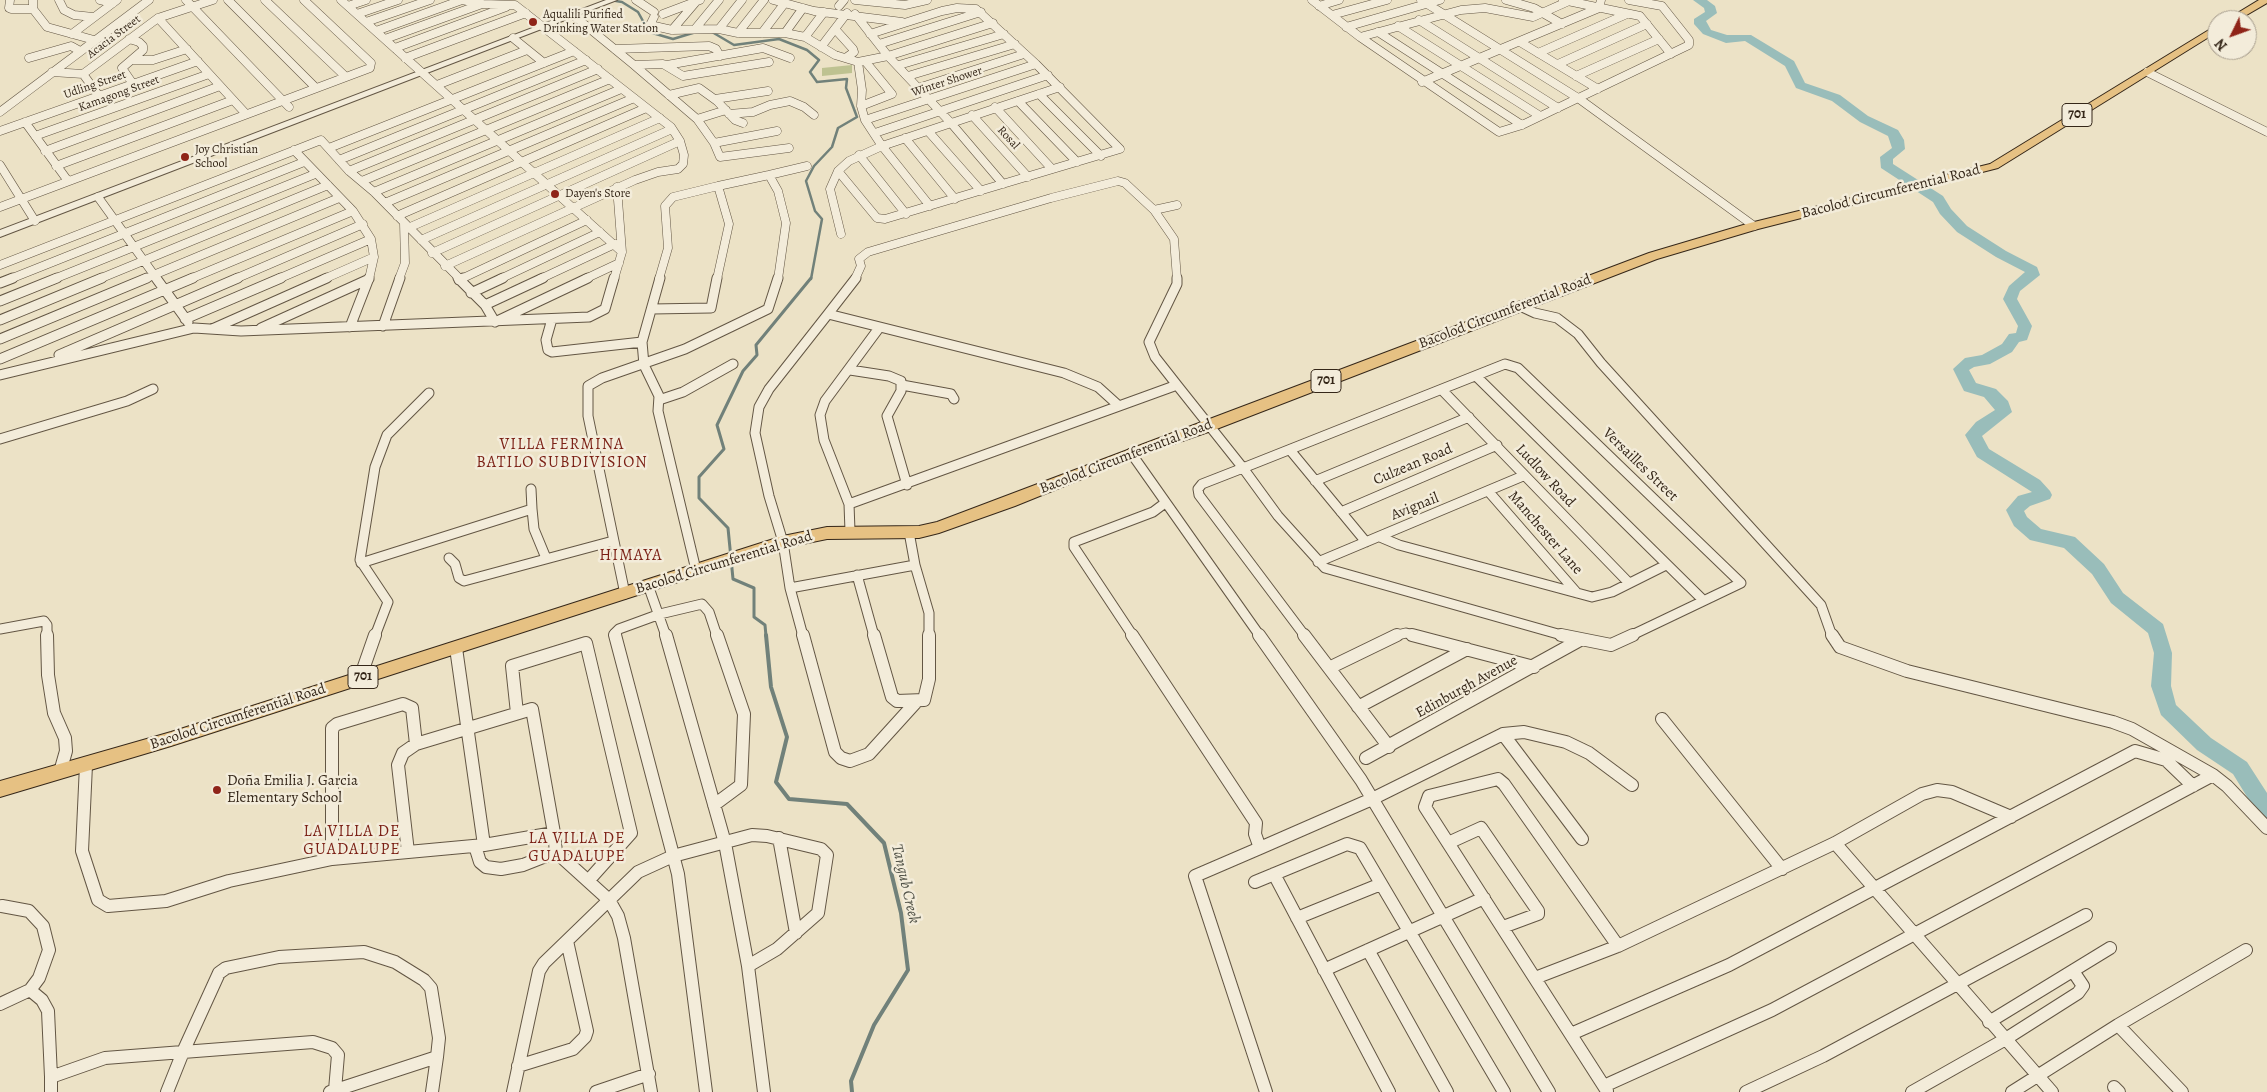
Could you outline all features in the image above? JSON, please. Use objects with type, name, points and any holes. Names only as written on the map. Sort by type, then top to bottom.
[{"type":"main road","points":[[2248,10],[2266,0]]},
{"type":"main road","name":"Bacolod Circumferential Road","points":[[0,788],[86,765],[626,594],[648,585],[783,542],[813,535],[850,531],[909,532],[939,527],[1010,502],[1131,453],[1208,426],[1653,256],[1754,226],[1994,166],[2207,34]]},
{"type":"street","points":[[10,0],[9,8],[11,9],[33,9]]},
{"type":"street","points":[[34,0],[33,9],[47,27],[94,40]]},
{"type":"street","points":[[59,0],[64,10],[74,15],[93,17]]},
{"type":"street","points":[[100,0],[115,1]]},
{"type":"street","points":[[0,112],[149,0]]},
{"type":"street","points":[[186,0],[289,107]]},
{"type":"street","name":"Acacia Street","points":[[99,96],[83,74],[158,18],[213,0]]},
{"type":"street","points":[[228,0],[316,88]]},
{"type":"street","points":[[265,0],[346,77]]},
{"type":"street","points":[[0,207],[370,68],[371,63],[304,0]]},
{"type":"street","points":[[341,0],[622,252]]},
{"type":"street","points":[[348,6],[366,0]]},
{"type":"street","points":[[357,14],[398,0]]},
{"type":"street","points":[[366,22],[430,0]]},
{"type":"street","points":[[376,31],[462,0],[483,4],[514,4],[660,118],[672,129],[680,141],[684,155],[682,167],[672,171],[658,172],[617,188],[445,266]]},
{"type":"street","points":[[0,234],[613,0]]},
{"type":"street","points":[[636,0],[654,14],[663,14],[698,1]]},
{"type":"street","points":[[695,29],[719,0]]},
{"type":"street","points":[[719,29],[742,0]]},
{"type":"street","points":[[738,33],[764,0]]},
{"type":"street","points":[[773,0],[824,12],[847,13],[906,22]]},
{"type":"street","points":[[839,6],[844,0]]},
{"type":"street","points":[[855,0],[905,5],[923,0]]},
{"type":"street","points":[[1312,0],[1422,82],[1494,130],[1504,132],[1598,89],[1689,44],[1689,40],[1662,6],[1629,0]]},
{"type":"street","points":[[1320,6],[1339,0]]},
{"type":"street","points":[[1332,16],[1388,0]]},
{"type":"street","points":[[1346,27],[1424,2],[1440,0]]},
{"type":"street","points":[[1506,0],[1528,6],[1562,24]]},
{"type":"street","points":[[1599,8],[1601,0]]},
{"type":"street","points":[[72,34],[115,1]]},
{"type":"street","points":[[672,30],[698,1]]},
{"type":"street","points":[[1360,37],[1442,13],[1485,8],[1526,17],[1544,13],[1566,1],[1640,16],[1671,54]]},
{"type":"street","points":[[1424,2],[1578,98],[1754,226]]},
{"type":"street","points":[[385,40],[483,4]]},
{"type":"street","points":[[395,48],[514,4]]},
{"type":"street","points":[[762,33],[784,4]]},
{"type":"street","points":[[785,33],[803,8]]},
{"type":"street","points":[[838,171],[878,218],[885,219],[1118,151],[1121,148],[1048,75],[976,9],[958,8],[870,34]]},
{"type":"street","points":[[1422,82],[1599,8]]},
{"type":"street","points":[[805,37],[824,12]]},
{"type":"street","points":[[879,44],[981,12]]},
{"type":"street","points":[[405,58],[526,13]]},
{"type":"street","points":[[821,46],[847,13]]},
{"type":"street","points":[[654,14],[650,25],[672,30],[719,29],[738,33],[785,33],[805,37],[834,55],[861,62],[892,94],[861,106]]},
{"type":"street","points":[[855,14],[888,56],[899,65],[1003,184]]},
{"type":"street","points":[[1538,53],[1627,14]]},
{"type":"street","points":[[573,15],[697,119],[722,158],[788,148]]},
{"type":"street","points":[[158,18],[246,114]]},
{"type":"street","points":[[1419,20],[1558,108]]},
{"type":"street","points":[[861,62],[888,56],[993,23]]},
{"type":"street","points":[[1558,64],[1647,24]]},
{"type":"street","points":[[1398,26],[1540,116]]},
{"type":"street","points":[[835,29],[853,49],[854,52],[847,57]]},
{"type":"street","points":[[1378,32],[1522,125]]},
{"type":"street","points":[[899,65],[1004,34]]},
{"type":"street","points":[[512,38],[544,63]]},
{"type":"street","points":[[129,39],[139,42],[143,46],[143,50],[122,68],[133,84]]},
{"type":"street","points":[[1576,76],[1659,39]]},
{"type":"street","points":[[1520,42],[1598,89]]},
{"type":"street","points":[[908,76],[1015,44]]},
{"type":"street","points":[[29,58],[71,46],[80,51]]},
{"type":"street","points":[[615,49],[709,46],[716,49],[720,56]]},
{"type":"street","points":[[667,65],[763,48],[790,58]]},
{"type":"street","points":[[133,60],[153,60],[187,49]]},
{"type":"street","points":[[437,85],[527,50]]},
{"type":"street","points":[[329,148],[574,51]]},
{"type":"street","points":[[918,88],[1024,54]]},
{"type":"street","points":[[338,160],[586,60]]},
{"type":"street","name":"Udling Street","points":[[0,130],[198,61]]},
{"type":"street","points":[[634,65],[659,63],[667,65],[683,76],[769,62]]},
{"type":"street","points":[[861,62],[861,106],[865,120],[882,146],[930,206]]},
{"type":"street","name":"Winter Shower","points":[[865,120],[1036,64]]},
{"type":"street","points":[[349,171],[598,69]]},
{"type":"street","points":[[52,72],[83,74]]},
{"type":"street","points":[[2147,72],[2267,132]]},
{"type":"street","name":"Kamagong Street","points":[[35,136],[210,74]]},
{"type":"street","points":[[875,133],[1048,75]]},
{"type":"street","points":[[362,181],[610,79]]},
{"type":"street","points":[[45,151],[220,86]]},
{"type":"street","points":[[841,234],[830,189],[831,183],[838,171],[859,156],[882,146],[995,107],[1060,87]]},
{"type":"street","points":[[374,192],[621,88]]},
{"type":"street","points":[[669,95],[699,88],[715,99],[738,122],[743,123]]},
{"type":"street","points":[[715,99],[768,91]]},
{"type":"street","points":[[1039,94],[1101,156]]},
{"type":"street","points":[[385,203],[634,98]]},
{"type":"street","points":[[56,166],[233,100]]},
{"type":"street","points":[[1018,101],[1077,162]]},
{"type":"street","points":[[697,119],[728,112],[753,112],[780,102],[796,103],[814,115]]},
{"type":"street","points":[[995,107],[1052,170]]},
{"type":"street","points":[[397,216],[646,108]]},
{"type":"street","name":"Rosal","points":[[972,115],[1028,177]]},
{"type":"street","points":[[406,225],[535,173],[660,118]]},
{"type":"street","points":[[25,122],[68,182]]},
{"type":"street","points":[[421,240],[672,129]]},
{"type":"street","points":[[714,143],[777,131]]},
{"type":"street","points":[[928,131],[981,191]]},
{"type":"street","points":[[905,138],[955,199]]},
{"type":"street","points":[[0,265],[321,140],[326,142],[338,160],[374,192],[471,293],[485,304],[495,322]]},
{"type":"street","points":[[432,253],[680,141]]},
{"type":"street","points":[[294,150],[315,174],[353,211],[371,239],[374,257],[369,278],[350,326]]},
{"type":"street","points":[[859,156],[906,214]]},
{"type":"street","points":[[0,283],[304,162]]},
{"type":"street","points":[[0,165],[36,221]]},
{"type":"street","points":[[696,570],[669,463],[658,411],[659,400],[644,365],[642,342],[668,248],[664,214],[668,201],[686,192],[806,166]]},
{"type":"street","points":[[0,301],[315,174]]},
{"type":"street","points":[[626,594],[588,416],[586,392],[588,386],[596,381],[644,365],[768,310],[778,278],[786,223],[778,191],[769,175]]},
{"type":"street","points":[[917,701],[870,754],[850,761],[841,758],[835,752],[790,588],[783,542],[769,496],[755,433],[757,415],[769,389],[857,275],[861,266],[859,259],[880,247],[1109,182],[1125,183],[1154,210],[1174,239],[1177,281],[1151,336],[1150,348],[1208,426],[1243,468],[1278,516],[1318,562],[1334,571],[1580,640],[1611,645],[1704,600],[1666,565],[1476,376],[1290,450],[1243,468],[1202,484],[1198,489],[1200,495],[1389,747]]},
{"type":"street","points":[[0,320],[328,185]]},
{"type":"street","points":[[652,309],[711,308],[729,224],[718,186]]},
{"type":"street","points":[[0,375],[194,328],[208,330],[255,330],[495,322],[589,316],[605,309],[622,252],[617,188]]},
{"type":"street","points":[[98,197],[185,319],[194,328]]},
{"type":"street","points":[[0,339],[339,198]]},
{"type":"street","points":[[1154,210],[1177,205]]},
{"type":"street","points":[[0,359],[353,211]]},
{"type":"street","points":[[459,280],[587,220]]},
{"type":"street","points":[[48,362],[70,350],[363,224]]},
{"type":"street","points":[[383,326],[405,263],[406,225]]},
{"type":"street","points":[[471,293],[600,232]]},
{"type":"street","points":[[185,319],[371,239]]},
{"type":"street","points":[[485,304],[615,244]]},
{"type":"street","points":[[208,330],[374,257]]},
{"type":"street","points":[[495,322],[618,263]]},
{"type":"street","points":[[255,330],[369,278]]},
{"type":"street","points":[[1520,306],[1535,313],[1557,318],[1578,334],[1601,364],[1821,604],[1834,640],[1840,647],[1907,672],[2112,722],[2132,729],[2170,756],[2213,775],[2227,786],[2267,828]]},
{"type":"street","points":[[828,314],[1064,373],[1098,387],[1119,406]]},
{"type":"street","points":[[552,319],[546,340],[548,350],[552,352],[642,342]]},
{"type":"street","points":[[850,531],[849,504],[824,440],[820,415],[825,401],[850,370],[879,328]]},
{"type":"street","points":[[659,400],[683,392],[733,364]]},
{"type":"street","name":"Versailles Street","points":[[1476,376],[1505,364],[1518,368],[1741,583],[1704,600]]},
{"type":"street","points":[[850,370],[896,378],[901,381],[902,385]]},
{"type":"street","points":[[902,385],[951,394],[954,399]]},
{"type":"street","points":[[902,385],[887,416],[907,485]]},
{"type":"street","points":[[849,504],[907,485],[1177,385]]},
{"type":"street","points":[[0,439],[126,401],[153,389]]},
{"type":"street","name":"Ludlow Road","points":[[1442,390],[1497,445],[1523,476],[1628,582]]},
{"type":"street","points":[[360,678],[365,660],[388,602],[361,563],[360,551],[367,508],[382,446],[393,427],[429,393]]},
{"type":"street","points":[[1315,481],[1469,417]]},
{"type":"street","name":"Culzean Road","points":[[1341,512],[1497,445]]},
{"type":"street","points":[[1290,450],[1366,542]]},
{"type":"street","points":[[1131,453],[1372,799],[1549,1092]]},
{"type":"street","name":"Avignail","points":[[1318,562],[1489,492],[1523,476]]},
{"type":"street","points":[[531,489],[534,529],[546,558]]},
{"type":"street","name":"Manchester Lane","points":[[1489,492],[1578,593]]},
{"type":"street","points":[[1165,502],[1152,512],[1077,539],[1074,542],[1074,547],[1256,823],[1255,834],[1260,848]]},
{"type":"street","points":[[361,563],[532,509]]},
{"type":"street","points":[[857,575],[892,697],[897,701],[917,701],[926,698],[930,640],[929,613],[915,565],[909,532]]},
{"type":"street","points":[[1380,537],[1398,545],[1592,597],[1603,596],[1628,582],[1666,565]]},
{"type":"street","points":[[449,558],[455,564],[458,578],[464,581],[596,544],[614,541]]},
{"type":"street","points":[[790,588],[915,565]]},
{"type":"street","points":[[648,585],[660,614],[725,843],[748,966],[764,1092]]},
{"type":"street","points":[[706,1092],[678,874],[615,633],[619,629],[660,614],[702,604],[709,612],[743,710],[741,785],[714,806]]},
{"type":"street","points":[[0,629],[39,621],[44,621],[47,625],[48,675],[54,713],[65,738],[66,751],[60,772]]},
{"type":"street","points":[[1329,668],[1395,635],[1406,633],[1534,667]]},
{"type":"street","name":"Edinburgh Avenue","points":[[1366,758],[1580,640]]},
{"type":"street","points":[[517,713],[512,666],[586,643],[631,833],[588,881]]},
{"type":"street","points":[[456,648],[468,728],[480,862],[486,867],[501,869],[523,865],[556,852]]},
{"type":"street","points":[[1358,706],[1467,649]]},
{"type":"street","points":[[332,860],[332,728],[337,724],[408,704],[412,708],[416,744]]},
{"type":"street","points":[[408,852],[398,765],[403,753],[416,744],[529,708],[533,711],[556,852],[609,900],[618,916],[624,938],[651,1092]]},
{"type":"street","points":[[1662,719],[1782,869]]},
{"type":"street","points":[[1266,1092],[1196,876],[1372,799],[1503,734],[1524,732],[1566,742],[1589,753],[1632,785]]},
{"type":"street","points":[[1503,734],[1582,839]]},
{"type":"street","points":[[1571,1034],[1729,965],[2134,751],[2170,756],[2193,786]]},
{"type":"street","points":[[86,765],[82,851],[98,900],[102,905],[108,906],[166,901],[229,881],[332,860],[479,845],[554,833]]},
{"type":"street","points":[[1618,946],[1504,784],[1498,779],[1430,796],[1425,807],[1606,1089],[1772,1010],[2213,775]]},
{"type":"street","points":[[1535,978],[1618,946],[1782,869],[1835,843],[1922,794],[1937,790],[1952,792],[2012,817]]},
{"type":"street","points":[[1448,842],[1481,828],[1538,911],[1538,914],[1503,928]]},
{"type":"street","points":[[513,1092],[539,971],[544,963],[638,872],[674,856],[752,834],[779,838],[821,849],[827,854],[818,912],[777,949],[748,966]]},
{"type":"street","points":[[779,838],[796,933]]},
{"type":"street","points":[[1835,843],[2004,1040],[2052,1092]]},
{"type":"street","points":[[1255,882],[1347,844],[1360,848],[1504,1092]]},
{"type":"street","points":[[1274,874],[1389,1092]]},
{"type":"street","points":[[1297,918],[1381,884]]},
{"type":"street","points":[[1324,970],[1484,898]]},
{"type":"street","points":[[0,1004],[30,990],[39,978],[49,950],[42,926],[30,912],[1,907]]},
{"type":"street","points":[[1746,1092],[1823,1056],[1957,986],[2086,915]]},
{"type":"street","points":[[518,1066],[573,1049],[585,1037],[586,1031],[567,942]]},
{"type":"street","points":[[1989,1022],[2110,948]]},
{"type":"street","points":[[1368,950],[1447,1092]]},
{"type":"street","points":[[2012,1092],[2118,1025],[2246,950]]},
{"type":"street","points":[[167,1092],[214,978],[226,968],[280,957],[364,952],[394,962],[424,980],[431,988],[436,1004],[439,1038],[432,1092]]},
{"type":"street","points":[[1912,1092],[2004,1040],[2078,994],[2083,986],[2073,971]]},
{"type":"street","points":[[30,990],[42,1000],[48,1011],[51,1092]]},
{"type":"street","points":[[2118,1025],[2182,1092]]},
{"type":"street","points":[[51,1077],[105,1058],[312,1042],[332,1048],[338,1055],[332,1091],[437,1057]]},
{"type":"street","points":[[596,1092],[649,1074]]},
{"type":"green space","points":[[852,65],[852,73],[822,76],[822,68]]},
{"type":"waterway","points":[[1699,0],[1709,6],[1711,13],[1700,19],[1700,24],[1707,32],[1726,39],[1747,37],[1790,64],[1800,85],[1836,98],[1864,119],[1893,133],[1898,140],[1899,149],[1887,157],[1886,165],[1938,199],[1945,211],[1962,229],[2001,254],[2032,270],[2033,275],[2014,289],[2010,299],[2025,326],[2022,336],[2014,338],[2007,348],[1985,360],[1970,362],[1961,369],[1970,387],[1990,393],[2002,405],[2004,412],[1982,426],[1973,435],[1983,453],[2034,484],[2044,495],[2024,501],[2015,510],[2020,521],[2036,535],[2069,542],[2098,569],[2117,598],[2156,629],[2163,653],[2161,686],[2168,709],[2204,744],[2240,768],[2267,811]]},
{"type":"waterway","name":"Tangub Creek","points":[[616,1],[622,2],[638,12],[649,32],[673,39],[696,32]]},
{"type":"waterway","name":"Tangub Creek","points":[[712,32],[734,45],[779,39],[807,50],[819,60],[810,72],[817,82],[847,79],[846,88],[857,117],[838,128],[832,147],[814,166],[806,181],[815,211],[822,219],[811,279]]},
{"type":"waterway","name":"Tangub Creek","points":[[766,636],[765,625],[754,617],[754,588],[733,579],[728,528],[699,498],[699,477],[724,449],[717,425],[743,371],[757,355],[756,345],[811,278]]},
{"type":"waterway","name":"Tangub Creek","points":[[766,635],[771,687],[787,737],[776,782],[789,799],[847,804],[884,843],[901,913],[908,970],[874,1025],[851,1081],[852,1092]]},
{"type":"place","name":"Aqualili Purified Drinking Water Station","points":[[533,22]]},
{"type":"place","name":"Joy Christian School","points":[[185,157]]},
{"type":"place","name":"Dayen's Store","points":[[555,194]]},
{"type":"place","name":"Doña Emilia J. Garcia Elementary School","points":[[217,790]]},
{"type":"district","name":"VILLA FERMINA BATILO SUBDIVISION","points":[[562,454]]},
{"type":"district","name":"HIMAYA","points":[[631,556]]},
{"type":"district","name":"LA VILLA DE GUADALUPE","points":[[352,841]]},
{"type":"district","name":"LA VILLA DE GUADALUPE","points":[[577,848]]}]
